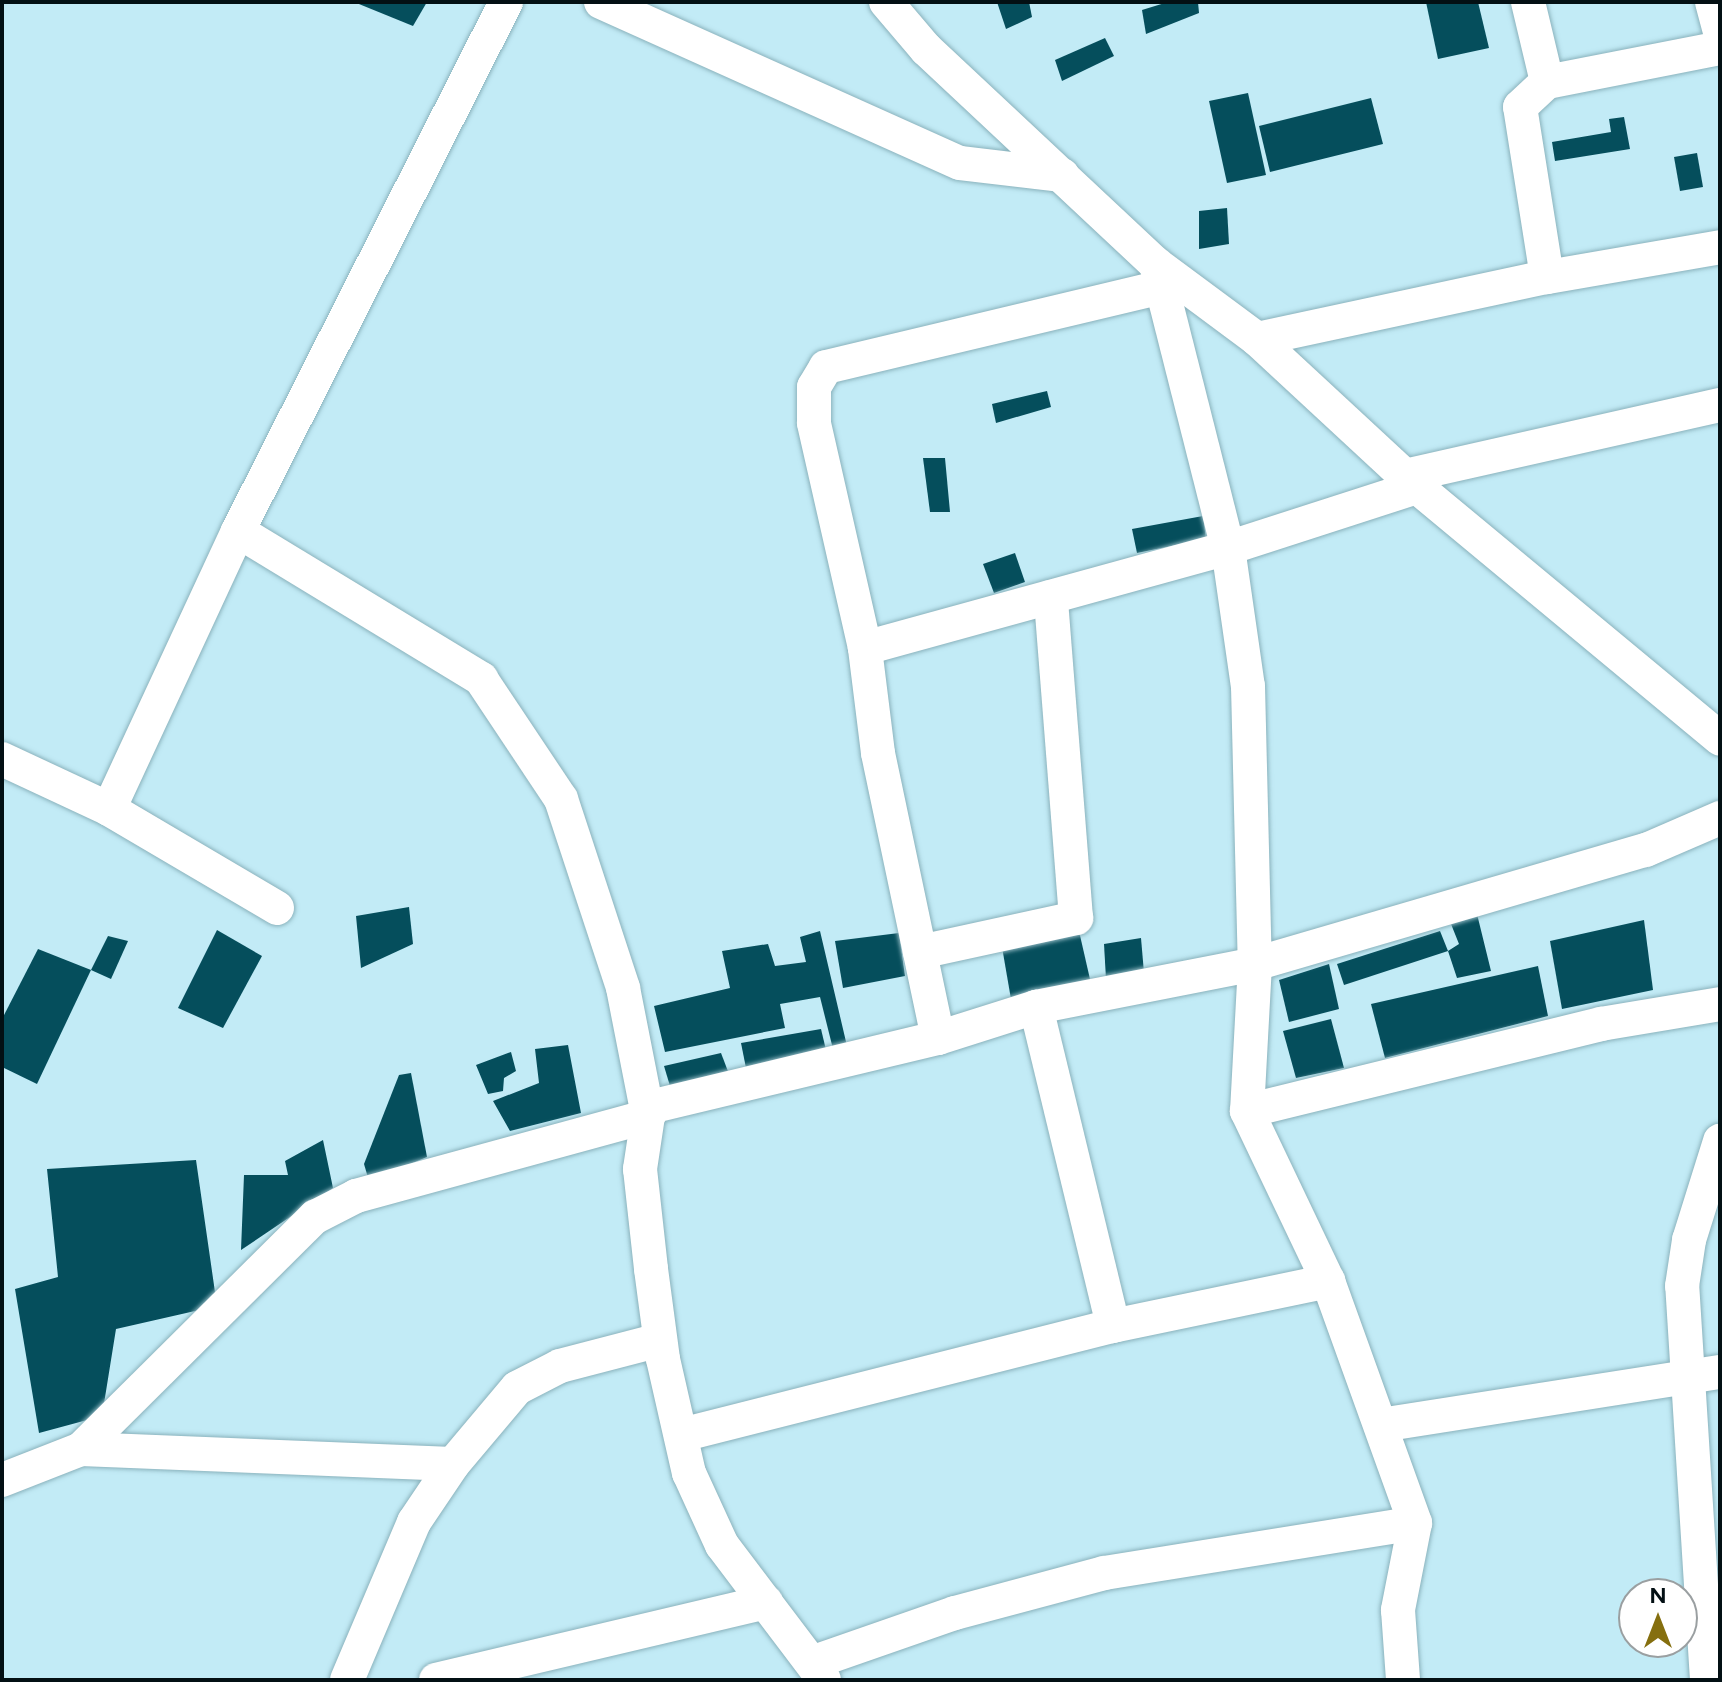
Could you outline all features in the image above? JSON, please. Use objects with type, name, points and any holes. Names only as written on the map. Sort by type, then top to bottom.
[{"type":"street","points":[[109,809],[238,531],[506,2]]},
{"type":"street","points":[[601,2],[960,163],[1062,175]]},
{"type":"street","points":[[886,2],[926,49],[1062,175],[1159,275],[1257,339],[1413,481],[1720,739]]},
{"type":"street","points":[[1528,2],[1547,82]]},
{"type":"street","points":[[1712,2],[1720,31]]},
{"type":"street","points":[[1547,277],[1520,107],[1547,82],[1720,48]]},
{"type":"street","points":[[1257,339],[1547,277],[1720,247]]},
{"type":"street","points":[[1159,275],[1228,548],[1248,686],[1255,964],[1247,1111],[1328,1281],[1415,1523],[1398,1610],[1403,1680]]},
{"type":"street","points":[[938,1038],[878,753],[865,648],[814,423],[814,387],[826,367],[1159,275]]},
{"type":"street","points":[[865,648],[1228,548],[1413,481],[1720,405]]},
{"type":"street","points":[[238,531],[481,679],[514,724],[561,799],[623,988],[648,1116],[640,1169],[660,1340],[689,1473],[722,1545],[819,1671],[955,1613],[1104,1573],[1415,1523]]},
{"type":"street","points":[[920,952],[1076,918],[1051,597]]},
{"type":"street","points":[[2,759],[109,809],[277,908]]},
{"type":"street","points":[[2,1480],[81,1449],[315,1217],[356,1196],[648,1116],[654,1106],[938,1038],[1036,1007],[1255,964],[1646,850],[1720,818]]},
{"type":"street","points":[[1247,1111],[1601,1024],[1720,1004]]},
{"type":"street","points":[[1036,1007],[1113,1326]]},
{"type":"street","points":[[1707,1680],[1685,1376],[1682,1286],[1689,1240],[1720,1141]]},
{"type":"street","points":[[681,1435],[1113,1326],[1328,1281]]},
{"type":"street","points":[[347,1680],[414,1522],[453,1464],[517,1388],[560,1366],[660,1340]]},
{"type":"street","points":[[1381,1425],[1720,1372]]},
{"type":"street","points":[[81,1449],[453,1464]]},
{"type":"street","points":[[436,1680],[766,1602]]},
{"type":"building","points":[[354,2],[427,2],[413,26]]},
{"type":"building","points":[[997,2],[1029,2],[1032,17],[1006,29]]},
{"type":"building","points":[[1168,2],[1198,2],[1199,13],[1146,34],[1142,10]]},
{"type":"building","points":[[1426,2],[1478,2],[1489,48],[1438,59]]},
{"type":"building","points":[[1105,38],[1114,56],[1062,81],[1055,60]]},
{"type":"building","points":[[1248,93],[1266,175],[1227,183],[1209,101]]},
{"type":"building","points":[[1371,98],[1383,144],[1270,172],[1259,126]]},
{"type":"building","points":[[1624,117],[1630,149],[1555,161],[1552,142],[1611,132],[1609,119]]},
{"type":"building","points":[[1697,153],[1703,187],[1680,191],[1674,157]]},
{"type":"building","points":[[1227,208],[1229,244],[1199,249],[1199,211]]},
{"type":"building","points":[[1047,391],[1051,407],[996,423],[992,404]]},
{"type":"building","points":[[923,458],[945,458],[950,512],[930,512]]},
{"type":"building","points":[[1203,516],[1206,539],[1137,553],[1132,529]]},
{"type":"building","points":[[1015,553],[1025,582],[994,593],[983,564]]},
{"type":"building","points":[[409,907],[413,944],[361,968],[356,916]]},
{"type":"building","points":[[1477,914],[1491,971],[1457,978],[1448,951],[1459,944],[1449,919]]},
{"type":"building","points":[[1644,920],[1653,990],[1562,1009],[1550,941]]},
{"type":"building","points":[[217,930],[262,956],[223,1028],[178,1008]]},
{"type":"building","points":[[820,931],[847,1046],[833,1049],[820,997],[780,1004],[785,1028],[665,1052],[654,1006],[730,988],[722,951],[768,944],[775,966],[806,962],[800,937]]},
{"type":"building","points":[[1079,931],[1092,988],[1012,1005],[1002,947]]},
{"type":"building","points":[[1440,931],[1448,951],[1344,985],[1337,964]]},
{"type":"building","points":[[899,933],[905,976],[843,988],[835,941]]},
{"type":"building","points":[[108,936],[128,941],[111,979],[91,970]]},
{"type":"building","points":[[1141,938],[1144,973],[1106,979],[1104,944]]},
{"type":"building","points":[[38,949],[91,970],[37,1084],[2,1067],[2,1019]]},
{"type":"building","points":[[1329,964],[1339,1009],[1289,1022],[1279,980]]},
{"type":"building","points":[[1538,966],[1548,1016],[1385,1058],[1371,1004]]},
{"type":"building","points":[[1331,1019],[1344,1068],[1296,1078],[1283,1031]]},
{"type":"building","points":[[821,1029],[826,1050],[746,1068],[741,1043]]},
{"type":"building","points":[[568,1045],[581,1113],[510,1131],[493,1101],[539,1083],[535,1049]]},
{"type":"building","points":[[511,1052],[516,1071],[504,1078],[503,1091],[488,1094],[476,1065]]},
{"type":"building","points":[[721,1053],[729,1074],[670,1086],[664,1066]]},
{"type":"building","points":[[411,1073],[427,1157],[369,1181],[364,1164],[399,1075]]},
{"type":"building","points":[[323,1140],[333,1188],[241,1250],[244,1175],[288,1175],[285,1161]]},
{"type":"building","points":[[196,1160],[217,1306],[116,1329],[102,1416],[39,1433],[15,1289],[58,1277],[47,1169]]}]
